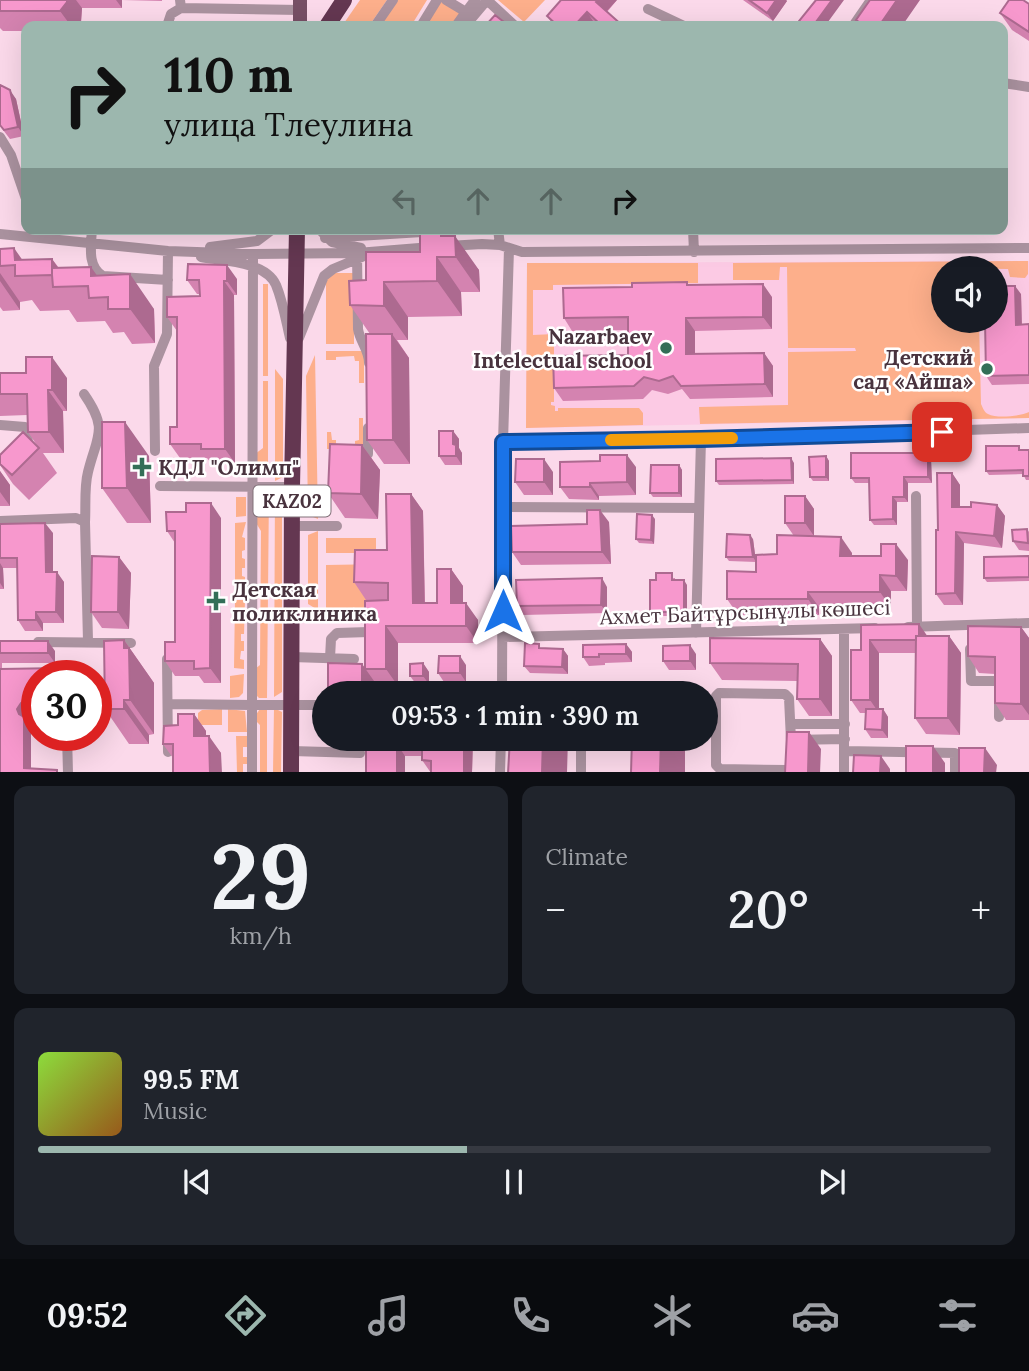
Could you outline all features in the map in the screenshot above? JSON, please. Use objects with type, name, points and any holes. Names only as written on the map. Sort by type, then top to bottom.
[{"type":"highway","points":[[330,21],[344,0]]},
{"type":"highway","name":"KАZ02","points":[[292,772],[292,487],[297,235]]},
{"type":"street","points":[[378,21],[393,0]]},
{"type":"street","points":[[446,0],[466,12]]},
{"type":"street","points":[[460,21],[475,0]]},
{"type":"street","points":[[469,21],[487,0],[510,21]]},
{"type":"street","points":[[856,21],[871,0]]},
{"type":"street","points":[[422,20],[432,3]]},
{"type":"street","points":[[168,21],[181,4],[300,5]]},
{"type":"street","points":[[648,9],[673,21]]},
{"type":"street","points":[[1008,84],[1029,87]]},
{"type":"street","points":[[0,137],[11,155],[21,184]]},
{"type":"street","points":[[0,234],[21,233]]},
{"type":"street","points":[[48,235],[91,243],[170,251],[357,256]]},
{"type":"street","points":[[92,235],[94,268],[103,276],[168,280]]},
{"type":"street","points":[[170,251],[257,241],[266,235]]},
{"type":"street","points":[[327,235],[336,243],[378,251]]},
{"type":"street","points":[[425,235],[428,247]]},
{"type":"street","points":[[500,235],[504,247],[502,681]]},
{"type":"street","points":[[693,235],[694,252]]},
{"type":"street","points":[[294,351],[321,279],[357,256],[378,251],[482,244],[522,252],[1029,248]]},
{"type":"street","points":[[170,251],[253,267],[267,274],[276,286],[294,351]]},
{"type":"street","points":[[155,451],[154,366],[167,334],[170,251]]},
{"type":"street","points":[[252,772],[253,254]]},
{"type":"street","points":[[357,256],[358,329],[360,340],[369,354],[369,374]]},
{"type":"street","points":[[84,394],[96,411],[100,427],[87,474],[81,520],[88,641]]},
{"type":"street","points":[[368,454],[369,414]]},
{"type":"street","points":[[0,425],[22,425],[27,430],[28,449],[21,460]]},
{"type":"street","points":[[503,442],[701,439],[1029,428]]},
{"type":"street","points":[[696,633],[701,439]]},
{"type":"street","points":[[160,486],[292,487]]},
{"type":"street","points":[[916,496],[917,626]]},
{"type":"street","points":[[503,507],[699,508]]},
{"type":"street","points":[[0,521],[81,520]]},
{"type":"street","points":[[292,526],[337,526]]},
{"type":"street","name":"Ахмет Байтұрсынұлы көшесі","points":[[503,638],[1029,623]]},
{"type":"street","points":[[970,625],[971,681],[999,681],[999,716]]},
{"type":"street","points":[[844,629],[844,772]]},
{"type":"street","points":[[330,658],[330,643],[334,635],[342,632],[369,632]]},
{"type":"street","points":[[27,642],[131,643]]},
{"type":"street","points":[[292,657],[354,659]]},
{"type":"street","points":[[167,659],[169,752]]},
{"type":"street","points":[[719,693],[785,694],[789,698],[791,740],[790,767],[787,770],[720,769],[716,765],[716,696],[719,693]]},
{"type":"street","points":[[168,704],[312,705]]},
{"type":"street","points":[[791,724],[845,724]]},
{"type":"street","points":[[791,740],[845,739]]},
{"type":"street","points":[[67,751],[68,772]]},
{"type":"street","points":[[292,751],[360,752]]},
{"type":"street","points":[[500,772],[501,751]]},
{"type":"street","points":[[581,751],[581,772]]},
{"type":"street","points":[[845,751],[955,753],[955,772]]},
{"type":"shaded area","points":[[360,0],[387,0],[372,21],[345,21]]},
{"type":"shaded area","points":[[396,0],[427,0],[414,21],[381,21]]},
{"type":"shaded area","points":[[438,0],[462,13],[457,21],[426,21]]},
{"type":"shaded area","points":[[498,0],[545,0],[523,21]]},
{"type":"shaded area","points":[[931,261],[931,333],[1008,333],[1008,261],[1029,261],[1029,418],[526,428],[527,263]]},
{"type":"shaded area","points":[[1008,261],[1028,261],[1028,274],[1025,278],[1010,277]]},
{"type":"shaded area","points":[[931,262],[931,333],[979,333],[981,404],[992,416],[1015,416],[1029,412],[1029,418],[700,424],[699,407],[788,405],[788,352],[856,351],[855,348],[788,348],[787,267],[780,267],[779,280],[733,280],[733,263]]},
{"type":"shaded area","points":[[527,263],[698,263],[698,283],[553,285],[553,290],[533,290],[533,335],[554,334],[554,402],[551,402],[551,405],[555,406],[555,411],[558,411],[558,408],[639,408],[643,413],[643,425],[526,428]]},
{"type":"shaded area","points":[[326,273],[354,273],[354,344],[326,344]]},
{"type":"shaded area","points":[[263,284],[268,284],[268,376],[263,376]]},
{"type":"shaded area","points":[[326,351],[364,351],[364,383],[359,383],[359,361],[355,361],[354,356],[326,360]]},
{"type":"shaded area","points":[[315,355],[318,519],[308,515],[306,376]]},
{"type":"shaded area","points":[[275,369],[283,379],[283,477],[275,481]]},
{"type":"shaded area","points":[[263,381],[268,381],[268,467],[255,474],[255,454],[263,448]]},
{"type":"shaded area","points":[[359,418],[363,418],[363,449],[327,449],[327,432],[331,432],[332,440],[336,440],[336,444],[355,444],[355,441],[359,440]]},
{"type":"shaded area","points":[[263,489],[269,489],[267,698],[259,698],[255,694],[255,669],[260,665],[261,531],[256,523],[256,494]]},
{"type":"shaded area","points":[[275,489],[282,491],[282,692],[274,697]]},
{"type":"shaded area","points":[[236,497],[246,497],[246,516],[236,517]]},
{"type":"shaded area","points":[[246,522],[242,537],[245,538],[242,558],[245,559],[245,568],[242,568],[242,576],[245,577],[245,594],[235,594],[235,523]]},
{"type":"shaded area","points":[[318,531],[318,610],[308,604],[308,535]]},
{"type":"shaded area","points":[[326,538],[376,538],[376,553],[326,553]]},
{"type":"shaded area","points":[[384,564],[385,576],[370,613],[326,614],[326,565]]},
{"type":"shaded area","points":[[235,600],[245,600],[244,634],[241,634],[244,651],[241,651],[240,659],[244,660],[244,669],[234,668]]},
{"type":"shaded area","points":[[244,674],[243,693],[239,697],[230,698],[230,676]]},
{"type":"shaded area","points":[[274,708],[282,712],[281,772],[273,772]]},
{"type":"shaded area","points":[[222,709],[222,725],[198,725],[198,713],[202,710]]},
{"type":"shaded area","points":[[228,709],[245,711],[247,732],[228,732]]},
{"type":"shaded area","points":[[260,709],[267,709],[267,772],[260,772],[260,725],[255,716]]},
{"type":"shaded area","points":[[236,736],[247,736],[243,757],[247,757],[247,764],[243,764],[243,772],[237,772]]},
{"type":"building","points":[[0,0],[67,2],[60,11],[0,11]]},
{"type":"building","points":[[561,0],[598,0],[596,2],[617,21],[597,21],[587,12],[579,21],[552,21],[547,16]]},
{"type":"building","points":[[749,0],[776,0],[767,13]]},
{"type":"building","points":[[816,0],[832,0],[817,21],[799,21]]},
{"type":"building","points":[[870,0],[897,0],[882,21],[856,20]]},
{"type":"building","points":[[1009,0],[1023,0],[1029,4],[1029,32],[1000,13]]},
{"type":"building","points":[[495,15],[503,21],[490,21]]},
{"type":"building","points":[[0,85],[10,90],[18,127],[4,130],[0,125]]},
{"type":"building","points":[[420,235],[455,236],[456,257],[437,257],[437,281],[384,282],[384,306],[350,305],[349,281],[366,280],[366,252],[420,252]]},
{"type":"building","points":[[14,248],[15,260],[52,259],[52,268],[91,267],[91,276],[130,274],[130,309],[108,309],[108,297],[89,298],[88,286],[53,287],[52,275],[15,276],[15,265],[0,266],[0,249]]},
{"type":"building","points":[[188,264],[227,265],[227,281],[224,281],[225,449],[201,449],[201,444],[170,444],[170,427],[177,427],[177,317],[167,317],[167,297],[200,296],[199,280],[187,280]]},
{"type":"building","name":"Nazarbaev Intelectual school","points":[[687,282],[687,285],[763,284],[763,317],[686,318],[686,354],[764,353],[765,384],[681,386],[673,376],[659,381],[644,377],[634,386],[554,388],[553,356],[628,355],[628,317],[564,318],[563,288],[632,287],[632,283]]},
{"type":"building","points":[[1008,286],[1015,286],[1016,325],[1029,324],[1029,375],[986,376],[985,333],[1008,333]]},
{"type":"building","points":[[366,334],[392,334],[393,440],[367,440]]},
{"type":"building","points":[[26,357],[52,357],[52,390],[48,390],[49,432],[28,432],[27,394],[0,394],[0,373],[26,373]]},
{"type":"building","points":[[102,422],[125,422],[127,488],[102,488]]},
{"type":"building","points":[[439,431],[453,431],[456,456],[439,456]]},
{"type":"building","points":[[23,432],[39,448],[12,475],[0,464],[0,455]]},
{"type":"building","points":[[330,444],[362,445],[361,494],[328,493]]},
{"type":"building","points":[[986,446],[1019,446],[1019,450],[1029,450],[1029,476],[1023,476],[1023,470],[986,471]]},
{"type":"building","points":[[851,453],[928,453],[928,477],[904,477],[904,497],[893,497],[893,519],[870,520],[869,478],[851,478]]},
{"type":"building","points":[[600,455],[627,455],[627,482],[590,483],[590,487],[560,487],[560,462],[600,461]]},
{"type":"building","points":[[826,456],[826,477],[810,477],[809,457]]},
{"type":"building","points":[[791,458],[792,480],[716,481],[716,459]]},
{"type":"building","points":[[516,459],[544,459],[544,482],[515,482]]},
{"type":"building","points":[[651,465],[679,465],[679,493],[650,493]]},
{"type":"building","points":[[937,473],[952,473],[952,507],[971,507],[971,502],[997,505],[994,536],[956,532],[955,593],[936,594]]},
{"type":"building","points":[[386,494],[411,494],[413,603],[437,603],[437,569],[451,569],[451,603],[466,603],[466,626],[386,626],[386,669],[365,669],[365,601],[388,600],[388,583],[354,582],[355,550],[387,550]]},
{"type":"building","points":[[785,496],[805,496],[805,523],[785,523]]},
{"type":"building","points":[[186,503],[211,503],[210,668],[194,669],[194,661],[165,661],[165,642],[175,642],[175,531],[167,531],[166,512],[186,512]]},
{"type":"building","points":[[587,510],[600,510],[602,552],[512,552],[511,526],[587,524]]},
{"type":"building","points":[[637,514],[652,515],[651,540],[636,539]]},
{"type":"building","points":[[45,523],[46,572],[57,572],[56,612],[36,612],[36,620],[18,620],[17,558],[0,558],[0,524]]},
{"type":"building","points":[[1027,529],[1028,543],[1013,541],[1012,530]]},
{"type":"building","points":[[727,534],[750,535],[753,557],[726,557]]},
{"type":"building","points":[[777,535],[841,537],[840,556],[881,556],[881,544],[896,544],[896,576],[880,575],[880,592],[808,592],[808,599],[727,599],[727,571],[756,572],[756,555],[777,554]]},
{"type":"building","points":[[92,556],[119,557],[118,612],[91,612]]},
{"type":"building","points":[[1029,556],[1029,577],[984,578],[984,557]]},
{"type":"building","points":[[656,573],[672,573],[672,580],[684,580],[684,612],[650,612],[650,580],[656,580]]},
{"type":"building","points":[[602,578],[601,605],[517,606],[516,580]]},
{"type":"building","points":[[919,624],[919,636],[916,636],[916,640],[870,640],[870,700],[851,700],[851,650],[861,650],[861,625]]},
{"type":"building","points":[[968,626],[1021,627],[1021,704],[995,703],[995,657],[968,656]]},
{"type":"building","points":[[916,636],[949,636],[948,718],[915,718]]},
{"type":"building","points":[[710,638],[820,639],[820,699],[797,699],[798,664],[710,663]]},
{"type":"building","points":[[124,640],[124,648],[129,648],[130,700],[124,700],[124,709],[112,709],[112,660],[104,660],[104,641]]},
{"type":"building","points":[[0,641],[48,641],[48,653],[0,653]]},
{"type":"building","points":[[525,643],[539,644],[539,648],[563,649],[562,667],[524,666]]},
{"type":"building","points":[[626,644],[626,654],[583,657],[583,645]]},
{"type":"building","points":[[690,645],[690,661],[663,661],[663,646]]},
{"type":"building","points":[[439,656],[460,656],[460,673],[438,673]]},
{"type":"building","points":[[328,663],[362,664],[362,681],[328,681]]},
{"type":"building","points":[[423,663],[423,676],[410,676],[410,664]]},
{"type":"building","points":[[0,669],[21,669],[21,703],[17,709],[21,715],[24,768],[57,772],[0,772]]},
{"type":"building","points":[[866,709],[883,709],[882,730],[865,729]]},
{"type":"building","points":[[178,714],[194,714],[194,736],[209,736],[210,772],[173,772],[173,744],[163,744],[164,726],[178,725]]},
{"type":"building","points":[[787,732],[809,732],[808,772],[785,772]]},
{"type":"building","points":[[906,746],[933,746],[933,772],[906,772]]},
{"type":"building","points":[[959,748],[985,748],[984,772],[959,772]]},
{"type":"building","points":[[366,751],[397,751],[397,772],[366,772]]},
{"type":"building","points":[[422,751],[464,751],[464,772],[431,772],[431,761],[422,760]]},
{"type":"building","points":[[509,751],[543,751],[542,772],[508,772]]},
{"type":"building","points":[[632,751],[661,751],[660,772],[631,772]]},
{"type":"building","points":[[854,755],[881,756],[880,772],[853,772]]},
{"type":"slow traffic","points":[[611,440],[732,438]]},
{"type":"place","name":"Nazarbaev Intelectual school","points":[[666,348]]},
{"type":"place","name":"Детский сад «Айша»","points":[[987,369]]},
{"type":"place","name":"КДЛ \"Олимп\"","points":[[142,467]]},
{"type":"place","name":"Детская поликлиника","points":[[216,601]]},
{"type":"route","points":[[503,611],[503,442],[942,432]]}]
